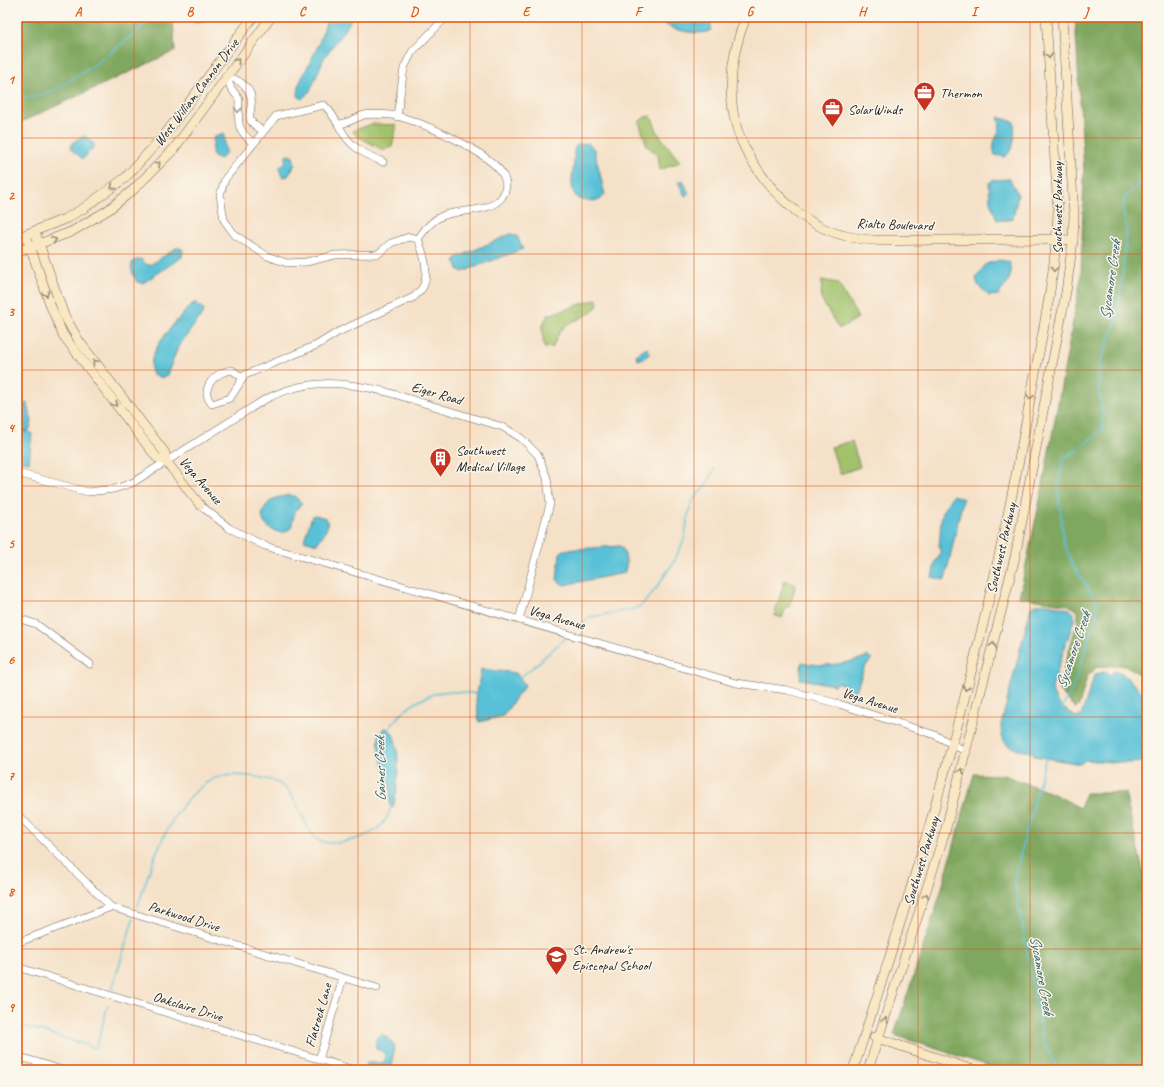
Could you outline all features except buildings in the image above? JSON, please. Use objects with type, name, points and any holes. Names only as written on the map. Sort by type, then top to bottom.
[{"type":"main road","name":"West William Cannon Drive","points":[[21,236],[35,232],[84,208],[125,178],[166,133],[253,17]]},
{"type":"main road","name":"West William Cannon Drive","points":[[17,252],[57,239],[89,222],[108,210],[133,190],[173,150],[226,76],[271,17]]},
{"type":"main road","name":"Rialto Boulevard","points":[[746,17],[737,43],[732,66],[731,93],[740,141],[751,160],[775,192],[800,214],[817,224],[845,236],[877,240],[1073,240]]},
{"type":"main road","name":"Southwest Parkway","points":[[853,1070],[905,910],[952,745],[997,563],[1016,476],[1050,292],[1057,239],[1057,182],[1046,17]]},
{"type":"main road","name":"Southwest Parkway","points":[[868,1070],[931,880],[967,752],[1015,557],[1066,292],[1073,240],[1073,193],[1062,17]]},
{"type":"main road","points":[[1047,40],[1063,38]]},
{"type":"main road","points":[[216,66],[226,76]]},
{"type":"main road","name":"Vega Avenue","points":[[35,232],[64,315],[79,341],[165,453],[166,461],[200,504]]},
{"type":"main road","name":"Vega Avenue","points":[[21,236],[30,248],[57,323],[69,345],[157,458],[166,461]]},
{"type":"main road","points":[[865,1035],[973,1070]]},
{"type":"street","points":[[397,116],[404,68],[412,52],[446,17]]},
{"type":"street","points":[[226,76],[240,80],[248,90],[252,99],[249,117],[251,122],[263,132]]},
{"type":"street","points":[[226,76],[239,99],[237,115],[242,132],[253,142]]},
{"type":"street","points":[[383,162],[361,153],[351,144],[330,110],[324,105],[276,116],[253,142],[225,179],[220,195],[224,220],[235,235],[267,256],[287,263],[306,262],[335,254],[378,254],[397,241],[409,237],[418,239]]},
{"type":"street","points":[[339,124],[347,124],[365,114],[397,116],[450,135],[496,166],[504,176],[506,185],[505,192],[495,204],[486,208],[458,211],[440,216],[426,228],[418,239]]},
{"type":"street","points":[[243,378],[232,370],[223,371],[212,379],[207,391],[208,400],[212,404],[230,398],[245,376],[310,348],[338,332],[414,297],[423,287],[426,271],[424,254],[418,239]]},
{"type":"street","name":"Eiger Road","points":[[17,473],[77,490],[101,492],[114,489],[132,483],[264,400],[285,390],[308,384],[330,384],[370,388],[503,427],[522,438],[538,456],[549,488],[549,512],[519,620]]},
{"type":"street","name":"Vega Avenue","points":[[200,504],[230,528],[265,546],[736,683],[787,690],[839,704],[935,735],[967,752]]},
{"type":"street","points":[[17,618],[36,624],[90,664]]},
{"type":"street","name":"Parkwood Drive","points":[[17,814],[111,907],[377,988]]},
{"type":"street","points":[[17,943],[111,907]]},
{"type":"street","name":"Oakclaire Drive","points":[[17,967],[351,1069]]},
{"type":"street","name":"Flatrock Lane","points":[[319,1060],[343,978]]},
{"type":"street","points":[[17,1056],[62,1070]]},
{"type":"green space","points":[[17,17],[173,17],[175,51],[17,124]]},
{"type":"green space","points":[[195,17],[215,17],[195,23]]},
{"type":"green space","points":[[1075,17],[1147,17],[1147,681],[1125,666],[1114,665],[1097,667],[1087,677],[1079,706],[1075,708],[1058,689],[1078,620],[1078,611],[1069,605],[1019,597],[1041,495],[1081,278],[1084,172]]},
{"type":"green space","points":[[651,116],[658,133],[680,162],[660,170],[658,155],[647,146],[639,122],[645,117]]},
{"type":"green space","points":[[372,124],[397,125],[392,147],[383,150],[357,136],[352,131]]},
{"type":"green space","points":[[822,280],[838,283],[858,318],[839,329],[821,299]]},
{"type":"green space","points":[[597,299],[598,306],[587,315],[566,325],[559,333],[553,347],[544,348],[542,326],[548,315]]},
{"type":"green space","points":[[852,441],[860,467],[840,474],[831,447]]},
{"type":"green space","points":[[785,580],[796,585],[789,607],[786,607],[782,618],[774,615]]},
{"type":"green space","points":[[974,774],[1004,775],[1054,794],[1080,808],[1086,793],[1125,793],[1147,888],[1147,1070],[1001,1070],[894,1035],[940,895]]},
{"type":"water","points":[[328,17],[349,17],[350,22],[324,58],[310,91],[302,99],[298,96],[299,84],[318,46]]},
{"type":"water","points":[[658,17],[711,17],[711,30],[699,33],[674,29],[661,22]]},
{"type":"water","points":[[998,117],[1014,122],[1013,146],[1004,157],[995,155],[994,143],[1000,129]]},
{"type":"water","points":[[224,133],[226,152],[222,158],[216,159],[212,153],[214,136]]},
{"type":"water","points":[[85,136],[95,145],[83,159],[71,149],[71,146],[78,139]]},
{"type":"water","points":[[588,143],[594,149],[605,195],[600,200],[589,201],[576,197],[572,186],[575,147],[577,145]]},
{"type":"water","points":[[289,155],[293,157],[295,164],[288,176],[282,177],[279,168],[286,161],[286,156]]},
{"type":"water","points":[[1010,179],[1018,195],[1013,218],[1010,220],[997,220],[990,201],[989,183],[993,180]]},
{"type":"water","points":[[683,180],[689,194],[685,196],[678,182]]},
{"type":"water","points":[[511,234],[517,236],[523,249],[462,272],[458,269],[455,261],[456,258]]},
{"type":"water","points":[[176,248],[181,248],[183,250],[182,257],[143,283],[137,282],[132,271],[133,262],[141,259],[147,265],[150,265]]},
{"type":"water","points":[[1000,260],[1009,262],[1011,266],[1009,280],[998,295],[989,296],[978,285],[976,278],[986,264]]},
{"type":"water","points":[[196,303],[203,309],[204,312],[178,347],[167,375],[163,378],[153,375],[151,367],[152,357],[157,348],[178,319],[192,304]]},
{"type":"water","points":[[647,348],[650,353],[646,357],[638,360],[636,355]]},
{"type":"water","points":[[25,403],[28,404],[32,422],[29,431],[19,429]]},
{"type":"water","points":[[20,430],[32,433],[29,462],[17,460],[17,443]]},
{"type":"water","points":[[288,495],[294,496],[302,503],[295,511],[291,528],[283,533],[270,529],[263,521],[262,516],[266,505],[275,498]]},
{"type":"water","points":[[953,495],[963,499],[945,580],[932,577],[936,561],[940,555],[939,546],[942,514],[944,508]]},
{"type":"water","points":[[315,515],[326,518],[327,522],[325,532],[317,544],[304,540],[312,516]]},
{"type":"water","points":[[620,546],[624,551],[626,559],[624,573],[564,585],[557,580],[560,553],[563,550]]},
{"type":"water","points":[[1037,604],[1047,604],[1070,609],[1074,613],[1074,620],[1052,687],[1054,697],[1063,708],[1076,717],[1081,716],[1095,674],[1104,672],[1110,675],[1115,670],[1122,673],[1147,697],[1147,762],[1126,763],[1084,760],[1081,764],[1034,756],[1034,753],[1015,749],[1006,744],[1003,739],[1001,725],[1031,607]]},
{"type":"water","points":[[868,656],[872,659],[864,668],[856,691],[844,688],[841,683],[834,685],[800,679],[802,662],[827,665],[852,661]]},
{"type":"water","points":[[481,669],[516,673],[525,685],[503,716],[479,722],[476,700]]},
{"type":"water","points":[[385,728],[389,729],[393,735],[398,755],[398,778],[393,807],[390,806],[390,787],[380,756],[379,747],[380,732]]},
{"type":"water","points":[[381,1034],[388,1038],[394,1045],[392,1070],[364,1070],[366,1063],[382,1063],[385,1060],[384,1052],[376,1049],[376,1040]]},
{"type":"waterway","points":[[17,93],[32,97],[45,94],[60,87],[95,64],[142,27],[152,17]]},
{"type":"waterway","name":"Sycamore Creek","points":[[1062,708],[1073,687],[1097,613],[1097,603],[1073,565],[1064,544],[1058,488],[1063,458],[1077,450],[1103,429],[1103,414],[1098,389],[1100,363],[1118,317],[1127,230],[1123,211],[1125,197],[1139,186],[1147,170]]},
{"type":"waterway","name":"Gaines Creek","points":[[575,628],[590,617],[631,610],[639,607],[646,601],[675,560],[685,537],[688,515],[693,500],[706,485],[715,469]]},
{"type":"waterway","name":"Gaines Creek","points":[[519,678],[537,664],[564,639]]},
{"type":"waterway","name":"Gaines Creek","points":[[389,730],[398,717],[410,706],[433,694],[441,692],[479,693]]},
{"type":"waterway","name":"Sycamore Creek","points":[[1046,757],[1014,879],[1043,1040],[1058,1070]]},
{"type":"waterway","name":"Gaines Creek","points":[[138,906],[156,853],[174,818],[185,802],[198,789],[217,777],[241,775],[267,779],[280,784],[289,792],[310,831],[320,841],[326,843],[349,841],[371,833],[384,823],[391,805]]},
{"type":"waterway","name":"Gaines Creek","points":[[112,990],[133,919]]},
{"type":"waterway","name":"Gaines Creek","points":[[17,1024],[96,1048],[108,1005]]},
{"type":"place","name":"Thermon","points":[[924,112]]},
{"type":"place","name":"SolarWinds","points":[[833,128]]},
{"type":"place","name":"Southwest Medical Village","points":[[440,478]]},
{"type":"place","name":"St. Andrew's Episcopal School","points":[[556,976]]}]
